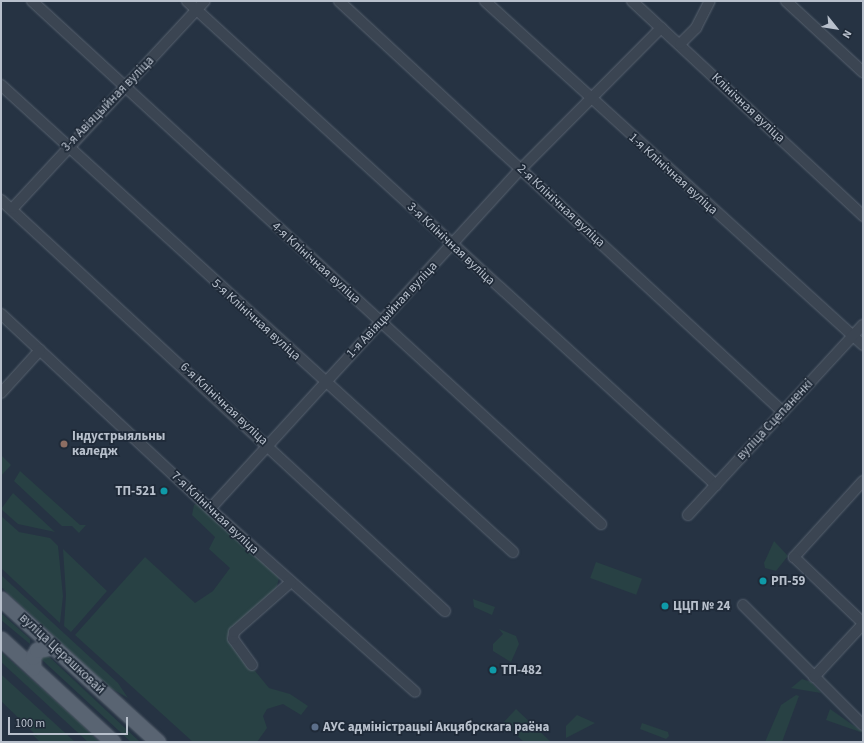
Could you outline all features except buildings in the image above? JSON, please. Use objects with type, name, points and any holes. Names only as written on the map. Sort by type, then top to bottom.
[{"type":"main road","name":"вуліца Церашковай","points":[[1,599],[158,742]]},
{"type":"main road","points":[[14,651],[22,652],[32,646],[34,630]]},
{"type":"main road","points":[[1,639],[113,742]]},
{"type":"main road","points":[[33,668],[33,657],[37,650],[53,647]]},
{"type":"street","name":"4-я Клінічная вуліца","points":[[32,1],[123,88],[601,524]]},
{"type":"street","name":"3-я Клінічная вуліца","points":[[187,1],[716,485]]},
{"type":"street","name":"3-я Авіяцыйная вуліца","points":[[13,208],[68,146],[206,1]]},
{"type":"street","name":"2-я Клінічная вуліца","points":[[339,1],[783,412]]},
{"type":"street","name":"1-я Клінічная вуліца","points":[[485,1],[592,100],[863,345]]},
{"type":"street","name":"Клінічная вуліца","points":[[632,1],[680,44],[863,216]]},
{"type":"street","points":[[680,44],[696,28],[710,1]]},
{"type":"street","points":[[786,1],[863,72]]},
{"type":"street","name":"1-я Авіяцыйная вуліца","points":[[210,509],[521,169],[592,100],[661,28]]},
{"type":"street","name":"5-я Клінічная вуліца","points":[[1,85],[513,552]]},
{"type":"street","name":"6-я Клінічная вуліца","points":[[1,200],[13,208],[445,611]]},
{"type":"street","name":"7-я Клінічная вуліца","points":[[1,314],[210,509],[415,692]]},
{"type":"street","name":"вуліца Сцепаненкі","points":[[688,515],[863,325]]},
{"type":"street","points":[[1,393],[40,350]]},
{"type":"street","points":[[814,677],[863,624],[794,557],[863,481]]},
{"type":"street","points":[[252,666],[233,639],[234,632],[291,582]]},
{"type":"street","points":[[744,605],[814,677],[863,724]]},
{"type":"green space","points":[[1,455],[11,465],[1,476]]},
{"type":"green space","points":[[20,471],[80,525],[86,525],[79,533],[72,526],[62,526],[14,481]]},
{"type":"green space","points":[[13,493],[55,532],[18,524],[1,509]]},
{"type":"green space","points":[[199,503],[279,578],[276,590],[227,637],[269,688],[290,694],[308,706],[301,715],[283,704],[267,709],[263,716],[267,728],[257,742],[193,742],[75,635],[145,557],[195,603],[213,591],[230,568],[209,549],[215,537],[192,515],[194,505]]},
{"type":"green space","points":[[1,516],[19,532],[50,538],[58,546],[63,596],[60,623],[1,568]]},
{"type":"green space","points":[[774,541],[788,556],[776,571],[765,568],[764,563]]},
{"type":"green space","points":[[63,549],[107,591],[71,632],[64,626],[66,595]]},
{"type":"green space","points":[[596,562],[642,579],[636,595],[590,578]]},
{"type":"green space","points":[[1,575],[118,683],[128,698],[109,687],[1,587]]},
{"type":"green space","points":[[473,599],[495,607],[492,615],[474,607]]},
{"type":"green space","points":[[1,613],[30,639],[30,644],[1,620]]},
{"type":"green space","points":[[499,629],[516,636],[519,644],[511,662],[493,651],[493,644],[503,634]]},
{"type":"green space","points":[[1,652],[79,722],[99,742],[88,742],[1,662]]},
{"type":"green space","points":[[44,652],[140,742],[131,742],[39,657]]},
{"type":"green space","points":[[1,674],[75,742],[40,742],[31,733],[38,737],[1,701]]},
{"type":"green space","points":[[802,679],[811,682],[821,693],[791,688]]},
{"type":"green space","points":[[796,695],[799,696],[782,742],[765,742],[781,705]]},
{"type":"green space","points":[[516,709],[551,742],[524,742],[503,723]]},
{"type":"green space","points":[[830,709],[863,732],[863,733],[826,720]]},
{"type":"green space","points":[[577,715],[595,723],[566,738],[566,726]]},
{"type":"green space","points":[[642,723],[668,732],[669,736],[666,739],[640,729]]},
{"type":"place","name":"Індустрыяльны каледж","points":[[64,444]]},
{"type":"place","name":"ТП-521","points":[[164,491]]},
{"type":"place","name":"РП-59","points":[[763,581]]},
{"type":"place","name":"ЦЦП № 24","points":[[665,606]]},
{"type":"place","name":"ТП-482","points":[[493,670]]},
{"type":"place","name":"АУС адміністрацыі Акцябрскага раёна","points":[[315,727]]}]
